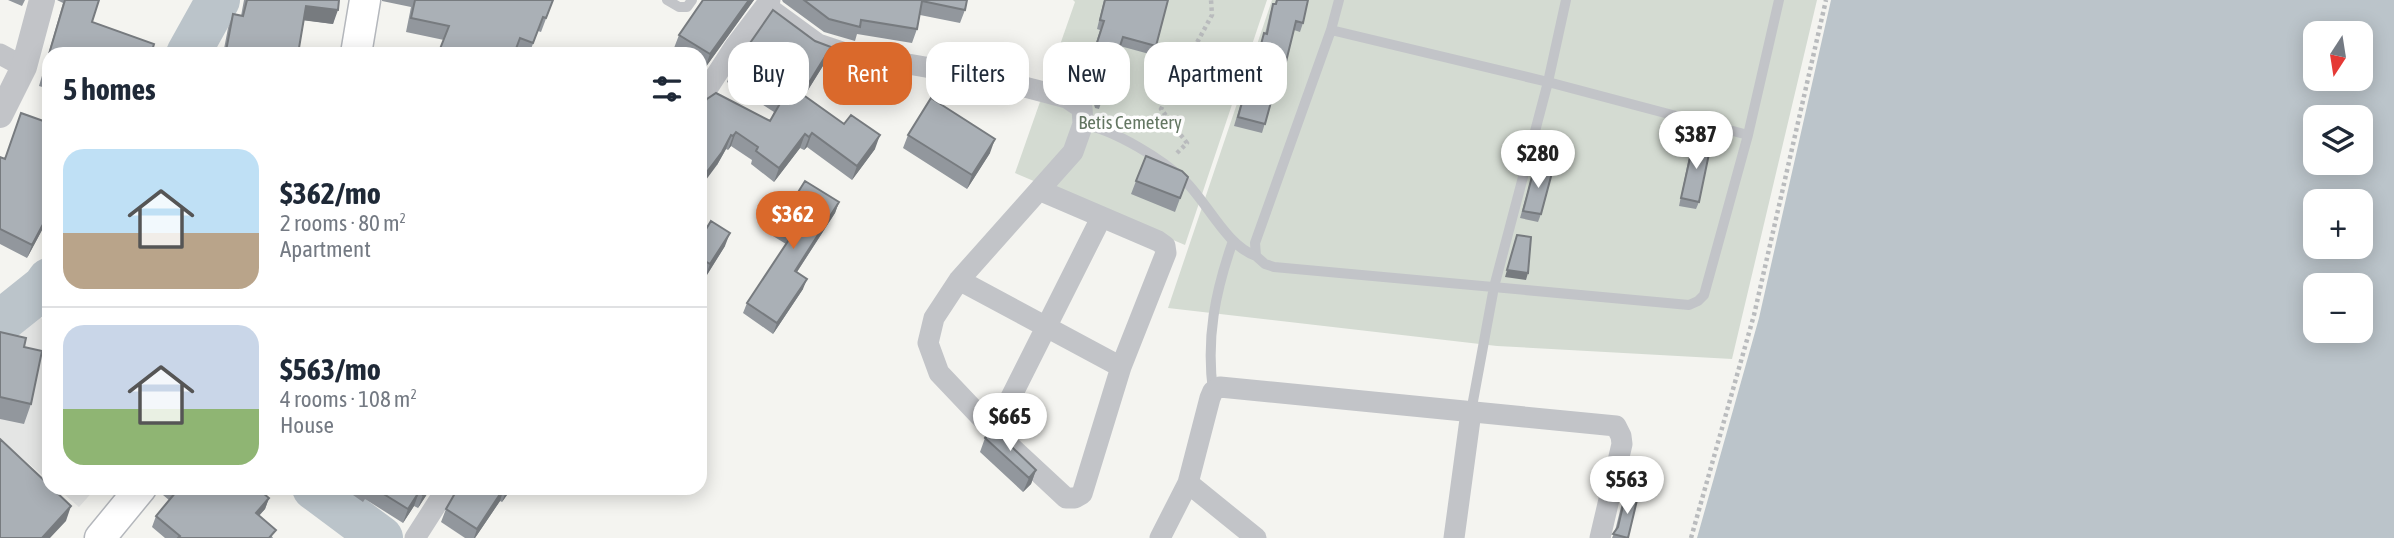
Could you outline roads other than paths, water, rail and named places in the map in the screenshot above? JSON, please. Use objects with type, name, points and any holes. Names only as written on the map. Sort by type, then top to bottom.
[{"type":"main road","points":[[357,47],[365,0]]},
{"type":"main road","points":[[100,538],[135,495]]},
{"type":"street","points":[[0,116],[24,67],[42,0]]},
{"type":"street","points":[[707,89],[768,3],[818,44],[845,53],[994,79],[1067,98],[1082,108],[1083,124],[1073,152],[1039,190],[959,280],[934,318],[928,343],[939,373],[993,431],[1066,498],[1074,498],[1082,494],[1121,368],[1166,253],[1165,246],[1158,241],[1039,190]]},
{"type":"street","points":[[0,54],[24,67]]},
{"type":"street","points":[[993,431],[1101,218]]},
{"type":"street","points":[[959,280],[1121,368]]},
{"type":"street","points":[[1160,538],[1188,483],[1213,391],[1220,387],[1616,426],[1622,444],[1600,538]]},
{"type":"street","points":[[1454,538],[1471,412]]},
{"type":"street","points":[[1188,483],[1256,538]]},
{"type":"street","points":[[415,538],[443,495]]},
{"type":"lane","points":[[667,0],[679,7],[687,7],[692,0]]},
{"type":"lane","points":[[1256,256],[1255,243],[1331,30],[1339,0]]},
{"type":"lane","points":[[1471,412],[1494,287],[1548,82],[1566,0]]},
{"type":"lane","points":[[1083,124],[1106,129],[1185,181],[1233,241],[1265,264],[1274,267],[1689,305],[1704,295],[1748,135],[1779,0]]},
{"type":"lane","points":[[1331,30],[1548,82],[1748,135]]},
{"type":"lane","points":[[1213,391],[1209,360],[1212,328],[1222,274],[1233,241]]},
{"type":"waterway","points":[[192,47],[218,0]]},
{"type":"waterway","points":[[0,322],[42,289]]},
{"type":"waterway","points":[[323,495],[381,538]]},
{"type":"park label","name":"Betis Cemetery","points":[[1130,122]]}]
